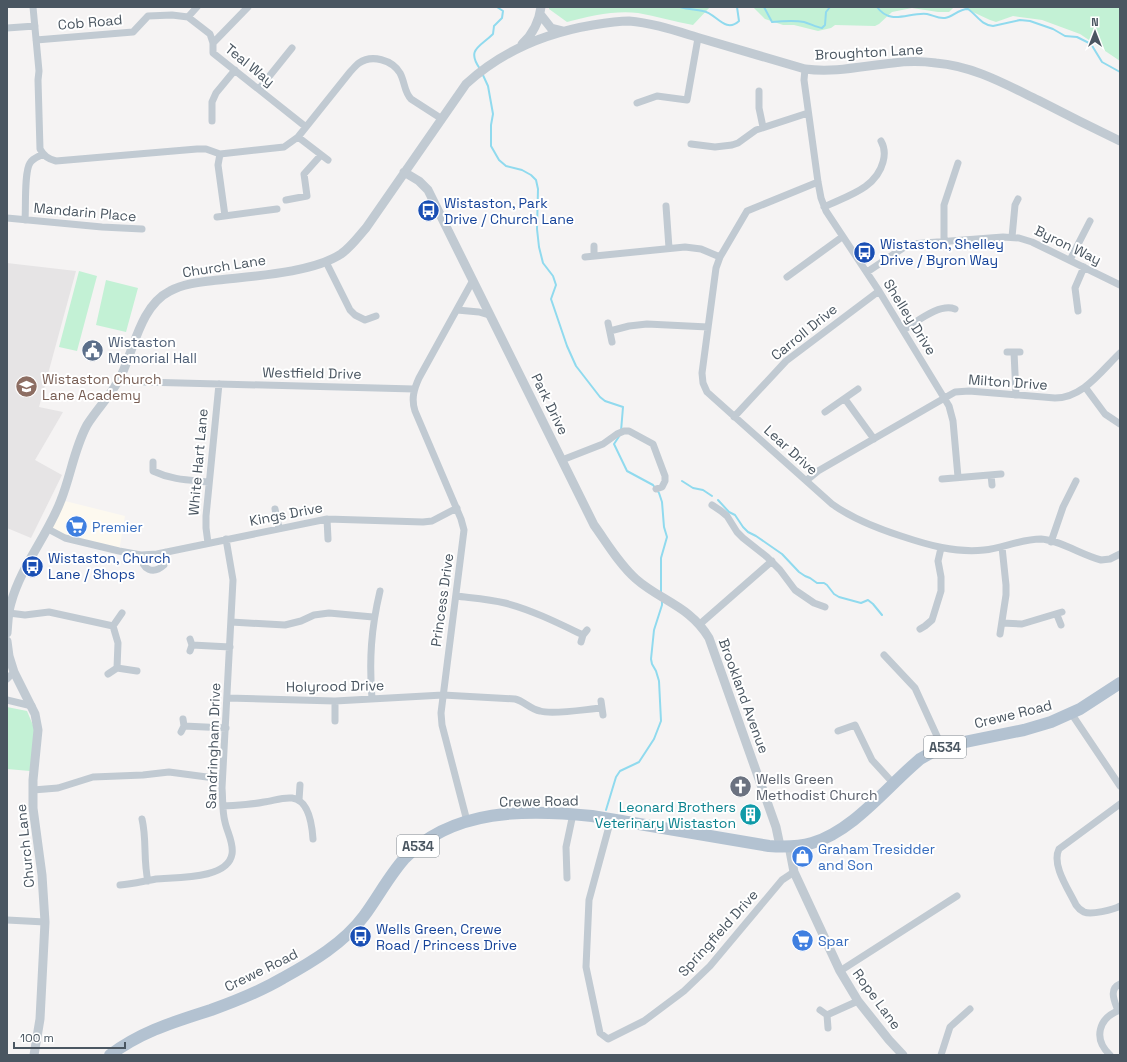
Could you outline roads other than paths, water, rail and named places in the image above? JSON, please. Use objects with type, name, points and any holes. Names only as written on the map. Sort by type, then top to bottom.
[{"type":"main road","name":"Crewe Road","points":[[110,1055],[145,1033],[165,1024],[213,1009],[261,990],[308,964],[336,944],[354,928],[364,917],[395,870],[414,850],[434,835],[447,828],[480,818],[514,814],[573,814],[746,843],[785,846],[815,842],[843,828],[856,818],[920,759],[942,747],[959,742],[1037,727],[1072,713],[1120,683]]},
{"type":"street","points":[[33,7],[39,71],[40,149],[49,159],[56,161],[197,149],[206,149],[220,154],[284,147],[298,137],[350,72],[359,63],[375,59],[391,64],[401,74],[407,95],[442,118]]},
{"type":"street","points":[[188,17],[197,7]]},
{"type":"street","points":[[214,43],[248,7]]},
{"type":"street","points":[[540,10],[551,28],[565,31]]},
{"type":"street","points":[[518,48],[532,34],[540,10]]},
{"type":"street","name":"Cob Road","points":[[36,40],[133,32],[148,16],[172,15],[188,17]]},
{"type":"street","name":"Teal Way","points":[[188,17],[210,34],[214,43],[213,53],[306,127]]},
{"type":"street","name":"Broughton Lane","points":[[518,48],[543,37],[565,31],[614,22],[629,22],[655,26],[805,69],[817,71],[894,62],[936,63],[961,68],[996,79],[1120,142]]},
{"type":"street","points":[[7,28],[34,26]]},
{"type":"street","points":[[637,103],[657,96],[687,100],[698,38]]},
{"type":"street","points":[[258,89],[292,48]]},
{"type":"street","name":"Church Lane","points":[[7,633],[10,604],[19,582],[48,529],[61,500],[82,436],[119,379],[144,320],[154,304],[169,291],[192,284],[304,268],[326,262],[343,253],[356,240],[466,84],[488,66],[518,48]]},
{"type":"street","name":"Shelley Drive","points":[[805,69],[804,80],[808,113],[818,182],[824,207],[828,216],[879,291],[949,406],[953,421],[958,477]]},
{"type":"street","points":[[212,121],[212,102],[216,93],[235,70]]},
{"type":"street","points":[[759,91],[763,102],[762,127]]},
{"type":"street","points":[[691,144],[705,142],[722,146],[732,145],[738,143],[752,132],[762,127],[808,113]]},
{"type":"street","points":[[298,137],[328,160]]},
{"type":"street","points":[[824,207],[867,186],[874,180],[883,164],[884,144]]},
{"type":"street","points":[[25,220],[29,164],[34,158],[43,154]]},
{"type":"street","points":[[220,154],[218,165],[225,216]]},
{"type":"street","points":[[286,200],[307,196],[304,174],[321,155]]},
{"type":"street","points":[[944,241],[944,205],[958,163]]},
{"type":"street","name":"Park Drive","points":[[404,172],[419,181],[428,190],[488,315],[509,352],[594,525],[618,559],[635,578],[646,587],[669,600],[700,624]]},
{"type":"street","name":"Lear Drive","points":[[818,182],[747,211],[720,257],[716,268],[702,373],[703,384],[707,392],[832,504],[853,517],[876,528],[941,548],[961,551],[1002,547],[1035,539],[1052,542],[1101,560],[1110,559],[1120,554]]},
{"type":"street","points":[[1012,237],[1018,200]]},
{"type":"street","points":[[666,206],[669,248]]},
{"type":"street","points":[[217,217],[277,209]]},
{"type":"street","name":"Mandarin Place","points":[[7,218],[102,227],[142,229]]},
{"type":"street","points":[[1070,260],[1090,221]]},
{"type":"street","points":[[787,277],[842,237]]},
{"type":"street","name":"Byron Way","points":[[866,272],[906,246],[914,244],[1012,237],[1032,242],[1120,285]]},
{"type":"street","points":[[594,246],[594,256]]},
{"type":"street","points":[[585,257],[685,247],[702,249],[720,257]]},
{"type":"street","points":[[326,262],[350,310],[355,315],[365,320],[376,316]]},
{"type":"street","points":[[1079,307],[1075,288],[1084,267]]},
{"type":"street","points":[[414,389],[472,282]]},
{"type":"street","name":"Carroll Drive","points":[[734,417],[786,361],[879,291]]},
{"type":"street","points":[[903,330],[936,310],[947,307],[955,309]]},
{"type":"street","points":[[457,310],[479,312],[488,315]]},
{"type":"street","points":[[608,323],[612,342]]},
{"type":"street","points":[[610,331],[629,326],[647,324],[708,327]]},
{"type":"street","points":[[1013,352],[1016,395]]},
{"type":"street","name":"Milton Drive","points":[[807,480],[818,471],[955,392],[963,391],[1059,398],[1076,394],[1120,353]]},
{"type":"street","name":"Westfield Drive","points":[[119,379],[143,382],[414,389]]},
{"type":"street","name":"White Hart Lane","points":[[208,543],[206,522],[219,384]]},
{"type":"street","points":[[1085,386],[1105,414],[1120,424]]},
{"type":"street","name":"Princess Drive","points":[[414,389],[413,400],[415,411],[463,524],[464,536],[442,695],[441,713],[442,725],[467,821]]},
{"type":"street","points":[[825,412],[858,389]]},
{"type":"street","points":[[845,399],[874,439]]},
{"type":"street","points":[[562,460],[603,444],[621,432],[629,431],[653,444],[665,476],[665,481],[662,487],[656,489]]},
{"type":"street","points":[[153,462],[153,471]]},
{"type":"street","points":[[153,471],[171,478],[209,482]]},
{"type":"street","points":[[146,476],[153,471]]},
{"type":"street","points":[[942,478],[1001,474]]},
{"type":"street","points":[[991,475],[992,485]]},
{"type":"street","points":[[1052,542],[1076,481]]},
{"type":"street","points":[[712,505],[727,516],[743,538],[772,561],[795,590],[803,596],[825,607]]},
{"type":"street","name":"Kings Drive","points":[[48,529],[65,538],[141,555],[166,552],[327,519],[432,521],[457,508]]},
{"type":"street","points":[[275,509],[279,528]]},
{"type":"street","points":[[327,519],[328,539]]},
{"type":"street","name":"Sandringham Drive","points":[[120,885],[203,874],[217,870],[227,864],[231,858],[232,846],[224,820],[222,778],[226,728],[233,580],[226,539]]},
{"type":"street","points":[[1000,634],[1006,585],[1002,547]]},
{"type":"street","points":[[924,629],[932,620],[941,592],[941,577],[938,562],[941,548]]},
{"type":"street","points":[[141,555],[145,567],[152,570],[157,570],[164,565],[166,552]]},
{"type":"street","points":[[700,624],[772,561]]},
{"type":"street","points":[[372,699],[370,653],[374,617],[380,590]]},
{"type":"street","points":[[456,596],[498,602],[521,608],[584,635]]},
{"type":"street","points":[[9,613],[25,615],[49,612],[113,626]]},
{"type":"street","points":[[113,626],[122,613]]},
{"type":"street","points":[[231,622],[285,625],[314,615],[329,613],[374,617]]},
{"type":"street","points":[[1002,623],[1022,624],[1060,614],[1061,625]]},
{"type":"street","name":"Brookland Avenue","points":[[700,624],[709,638],[774,820],[785,846]]},
{"type":"street","points":[[113,626],[118,643],[117,668]]},
{"type":"street","name":"Church Lane","points":[[7,641],[8,657],[14,672],[32,706],[38,730],[33,790],[34,823],[44,889],[45,922],[40,1019],[34,1055]]},
{"type":"street","points":[[191,645],[230,647]]},
{"type":"street","points":[[884,655],[914,688],[942,747]]},
{"type":"street","points":[[108,674],[117,668],[137,671]]},
{"type":"street","points":[[7,679],[14,672]]},
{"type":"street","name":"Holyrood Drive","points":[[227,698],[335,701],[442,695],[515,699],[520,700],[530,708],[542,712],[602,708]]},
{"type":"street","points":[[7,700],[32,706]]},
{"type":"street","points":[[335,701],[335,721]]},
{"type":"street","points":[[1072,713],[1120,786]]},
{"type":"street","points":[[838,731],[855,725],[872,760],[893,783]]},
{"type":"street","points":[[182,726],[226,728]]},
{"type":"street","points":[[33,790],[62,787],[93,777],[143,775],[169,772],[222,778]]},
{"type":"street","points":[[299,800],[300,785]]},
{"type":"street","points":[[223,806],[256,804],[285,798],[299,800],[307,809],[313,839]]},
{"type":"street","points":[[1120,804],[1059,849],[1056,860],[1058,868],[1076,905],[1080,910],[1087,912],[1111,910],[1120,906]]},
{"type":"street","points":[[567,878],[566,847],[573,814]]},
{"type":"street","points":[[142,819],[145,837],[144,857],[148,881]]},
{"type":"street","name":"Springfield Drive","points":[[610,819],[589,900],[586,967],[600,1033],[608,1039],[644,1021],[684,991],[710,966],[782,880],[794,872]]},
{"type":"street","name":"Rope Lane","points":[[785,846],[794,872],[840,971],[858,1001],[903,1055]]},
{"type":"street","points":[[840,971],[957,896]]},
{"type":"street","points":[[7,920],[45,922]]},
{"type":"street","points":[[1110,1055],[1102,1044],[1100,1032],[1106,1018],[1109,1015],[1119,1011],[1113,992],[1115,987],[1120,984]]},
{"type":"street","points":[[827,1015],[858,1001]]},
{"type":"street","points":[[941,1055],[950,1027],[970,1009]]},
{"type":"street","points":[[820,1010],[827,1015]]},
{"type":"street","points":[[827,1015],[828,1028]]},
{"type":"waterway","points":[[480,69],[474,57],[476,49],[493,34],[494,26],[502,18],[503,11],[497,7]]},
{"type":"waterway","points":[[680,7],[703,11],[729,25],[739,21],[737,7]]},
{"type":"waterway","points":[[764,7],[772,22],[800,21],[822,28],[825,25],[826,12],[830,7]]},
{"type":"waterway","points":[[877,7],[882,13],[894,17],[927,14],[945,18],[961,10],[968,9],[982,22],[993,26],[1020,20],[1030,21],[1053,29],[1065,36],[1077,37],[1091,44],[1102,62],[1120,72]]},
{"type":"waterway","points":[[482,73],[488,86],[493,114],[491,125],[491,146],[499,160],[506,166],[522,170],[536,180],[538,189],[537,229],[539,247],[543,263],[553,276],[556,285],[551,299],[567,346],[576,366],[600,397],[605,401],[623,407],[621,431]]},
{"type":"waterway","points":[[620,435],[614,444],[627,471],[653,485],[659,493],[662,502],[664,527],[667,537],[661,558],[661,593]]},
{"type":"waterway","points":[[682,481],[693,488],[703,490],[712,496]]},
{"type":"waterway","points":[[718,500],[729,512],[735,515],[748,532],[782,554],[799,572],[817,583],[824,583],[834,594],[839,597],[861,603],[868,600],[882,615]]},
{"type":"waterway","points":[[606,810],[616,777],[620,771],[639,762],[654,739],[661,721],[659,681],[651,659],[654,630],[662,601]]},
{"type":"place","name":"Wistaston, Park Drive / Church Lane","points":[[428,211]]},
{"type":"place","name":"Wistaston, Shelley Drive / Byron Way","points":[[865,252]]},
{"type":"place","name":"Wistaston Memorial Hall","points":[[92,350]]},
{"type":"place","name":"Wistaston Church Lane Academy","points":[[26,387]]},
{"type":"place","name":"Premier","points":[[77,527]]},
{"type":"place","name":"Wistaston, Church Lane / Shops","points":[[32,566]]},
{"type":"place","name":"Wells Green Methodist Church","points":[[741,787]]},
{"type":"place","name":"Leonard Brothers Veterinary Wistaston","points":[[751,815]]},
{"type":"place","name":"Graham Tresidder and Son","points":[[802,857]]},
{"type":"place","name":"Wells Green, Crewe Road / Princess Drive","points":[[360,937]]},
{"type":"place","name":"Spar","points":[[803,941]]}]
